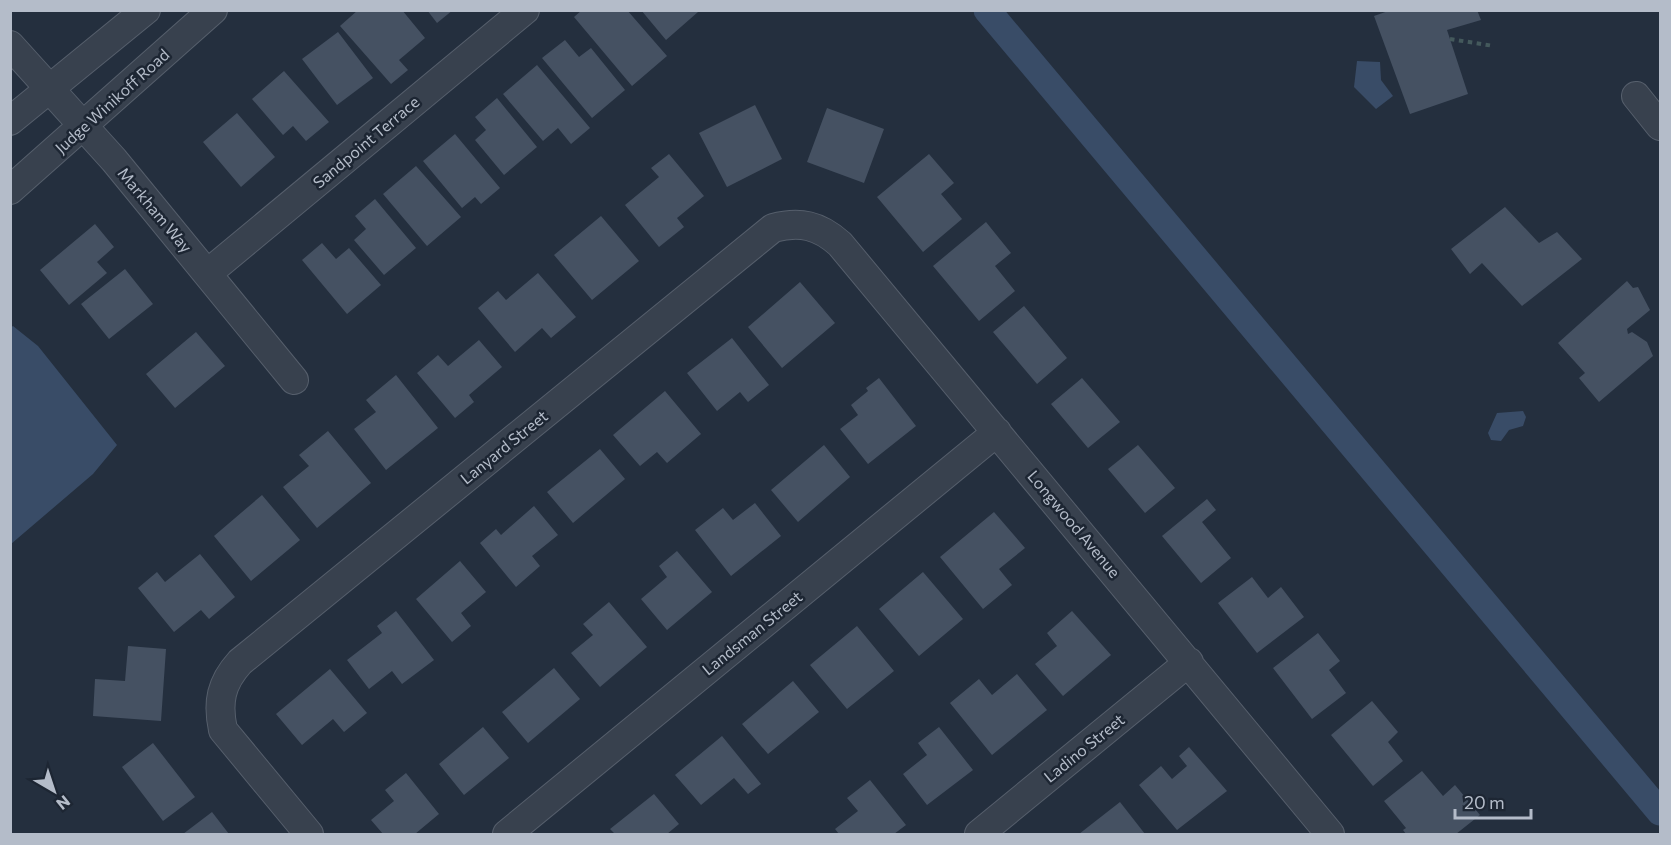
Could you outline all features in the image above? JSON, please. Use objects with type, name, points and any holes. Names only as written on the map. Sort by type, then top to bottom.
[{"type":"street","points":[[10,121],[147,10]]},
{"type":"street","name":"Judge Winikoff Road","points":[[10,190],[84,127],[213,10]]},
{"type":"street","name":"Sandpoint Terrace","points":[[208,273],[525,10]]},
{"type":"street","name":"Markham Way","points":[[10,45],[84,127],[208,273],[294,380]]},
{"type":"street","points":[[1636,96],[1660,126]]},
{"type":"street","name":"Lanyard Street","points":[[309,834],[223,730],[219,712],[220,697],[228,676],[240,662],[773,228],[791,223],[808,225]]},
{"type":"street","name":"Longwood Avenue","points":[[808,225],[826,232],[840,244],[1330,834]]},
{"type":"street","name":"Landsman Street","points":[[507,834],[997,432]]},
{"type":"street","name":"Ladino Street","points":[[980,834],[1189,662]]},
{"type":"path","points":[[1450,39],[1494,46]]},
{"type":"water","points":[[1357,61],[1380,62],[1381,80],[1393,96],[1376,109],[1354,87]]},
{"type":"water","points":[[13,326],[38,346],[117,445],[93,474],[11,544],[10,328]]},
{"type":"water","points":[[1523,411],[1526,417],[1523,426],[1509,430],[1501,441],[1491,440],[1488,433],[1497,413]]},
{"type":"building","points":[[358,10],[402,10],[425,38],[399,60],[408,70],[391,84],[340,26]]},
{"type":"building","points":[[427,10],[453,10],[437,23]]},
{"type":"building","points":[[582,10],[627,10],[667,56],[632,86],[574,17]]},
{"type":"building","points":[[641,10],[697,10],[698,12],[666,40]]},
{"type":"building","points":[[1391,10],[1477,10],[1481,20],[1447,30],[1468,94],[1410,114],[1374,16]]},
{"type":"building","points":[[338,32],[373,78],[337,105],[302,59]]},
{"type":"building","points":[[565,40],[579,57],[591,48],[625,90],[592,118],[542,58]]},
{"type":"building","points":[[537,65],[590,128],[571,144],[558,128],[543,141],[503,94]]},
{"type":"building","points":[[284,71],[329,122],[306,141],[293,126],[283,135],[252,99]]},
{"type":"building","points":[[497,98],[537,147],[504,175],[475,140],[486,130],[475,117]]},
{"type":"building","points":[[755,105],[782,159],[727,187],[699,133]]},
{"type":"building","points":[[827,108],[884,129],[864,183],[807,162]]},
{"type":"building","points":[[237,113],[275,157],[241,187],[203,142]]},
{"type":"building","points":[[455,134],[500,188],[481,204],[475,197],[462,208],[423,161]]},
{"type":"building","points":[[669,154],[704,196],[677,218],[684,227],[659,247],[625,205],[659,177],[651,168]]},
{"type":"building","points":[[929,154],[954,183],[941,194],[962,219],[923,252],[877,197]]},
{"type":"building","points":[[416,166],[461,217],[427,246],[383,194]]},
{"type":"building","points":[[375,199],[416,248],[384,275],[354,240],[366,229],[355,216]]},
{"type":"building","points":[[1505,207],[1539,243],[1557,232],[1582,259],[1522,306],[1482,263],[1470,274],[1451,249]]},
{"type":"building","points":[[601,216],[639,261],[592,300],[554,255]]},
{"type":"building","points":[[986,222],[1011,253],[995,266],[1015,291],[979,321],[933,266]]},
{"type":"building","points":[[95,224],[114,247],[97,262],[107,273],[69,305],[40,270]]},
{"type":"building","points":[[322,243],[336,259],[349,248],[381,285],[347,314],[302,260]]},
{"type":"building","points":[[125,269],[153,304],[109,339],[81,304]]},
{"type":"building","points":[[538,273],[576,317],[551,338],[542,328],[515,352],[478,308],[498,291],[506,300]]},
{"type":"building","points":[[1627,281],[1633,288],[1638,287],[1650,310],[1627,329],[1628,334],[1632,332],[1647,342],[1653,356],[1599,402],[1579,378],[1585,373],[1558,343]]},
{"type":"building","points":[[800,282],[835,323],[782,368],[748,327]]},
{"type":"building","points":[[1024,306],[1067,358],[1037,384],[993,332]]},
{"type":"building","points":[[196,332],[225,366],[175,408],[146,374]]},
{"type":"building","points":[[732,338],[769,385],[748,402],[740,392],[717,411],[687,373]]},
{"type":"building","points":[[479,340],[502,367],[469,395],[474,402],[455,418],[417,373],[438,355],[448,366]]},
{"type":"building","points":[[396,375],[438,428],[386,470],[354,429],[376,412],[366,400]]},
{"type":"building","points":[[879,378],[916,426],[868,464],[840,429],[858,415],[851,405],[868,391],[866,388]]},
{"type":"building","points":[[1082,378],[1120,422],[1088,448],[1051,404]]},
{"type":"building","points":[[665,391],[701,434],[667,463],[657,452],[640,466],[613,435]]},
{"type":"building","points":[[328,431],[371,483],[317,528],[283,487],[309,466],[299,455]]},
{"type":"building","points":[[824,445],[850,477],[798,522],[771,490]]},
{"type":"building","points":[[1138,445],[1175,488],[1145,513],[1108,469]]},
{"type":"building","points":[[600,449],[625,479],[573,523],[547,492]]},
{"type":"building","points":[[262,495],[300,540],[251,581],[214,536]]},
{"type":"building","points":[[1207,499],[1216,510],[1202,522],[1231,558],[1201,583],[1162,536]]},
{"type":"building","points":[[755,503],[781,536],[731,576],[695,530],[723,508],[733,520]]},
{"type":"building","points":[[534,506],[558,535],[532,556],[540,566],[516,587],[480,543],[496,529],[501,535]]},
{"type":"building","points":[[994,512],[1025,548],[999,569],[1012,585],[983,609],[940,557]]},
{"type":"building","points":[[677,551],[712,592],[667,630],[641,599],[667,577],[659,566]]},
{"type":"building","points":[[200,554],[235,597],[209,619],[201,610],[174,632],[138,588],[157,572],[165,582]]},
{"type":"building","points":[[460,561],[486,592],[461,613],[471,626],[452,642],[416,599]]},
{"type":"building","points":[[923,572],[963,619],[919,656],[879,609]]},
{"type":"building","points":[[1252,577],[1268,598],[1281,587],[1304,617],[1257,653],[1218,603]]},
{"type":"building","points":[[609,602],[647,647],[600,687],[571,653],[593,635],[583,624]]},
{"type":"building","points":[[396,611],[434,660],[402,684],[392,671],[369,689],[347,660],[382,633],[377,626]]},
{"type":"building","points":[[1072,611],[1111,655],[1063,696],[1035,664],[1057,646],[1047,633]]},
{"type":"building","points":[[857,626],[894,671],[847,709],[810,665]]},
{"type":"building","points":[[1318,633],[1340,661],[1329,670],[1346,693],[1312,719],[1273,668]]},
{"type":"building","points":[[128,646],[166,649],[161,721],[93,716],[95,679],[125,681]]},
{"type":"building","points":[[554,668],[580,699],[528,743],[502,712]]},
{"type":"building","points":[[330,669],[367,713],[344,732],[333,719],[302,745],[276,714]]},
{"type":"building","points":[[1017,674],[1047,710],[992,755],[950,703],[979,679],[992,695]]},
{"type":"building","points":[[793,681],[819,712],[768,754],[742,724]]},
{"type":"building","points":[[1372,701],[1398,732],[1388,742],[1403,761],[1373,786],[1331,735]]},
{"type":"building","points":[[483,727],[509,758],[464,795],[439,764]]},
{"type":"building","points":[[939,727],[973,770],[927,805],[903,774],[927,755],[918,743]]},
{"type":"building","points":[[722,736],[761,784],[748,794],[734,778],[701,805],[675,775]]},
{"type":"building","points":[[153,743],[195,797],[163,821],[122,767]]},
{"type":"building","points":[[1189,747],[1227,791],[1177,830],[1139,785],[1161,766],[1172,779],[1187,766],[1179,756]]},
{"type":"building","points":[[1422,771],[1443,796],[1455,785],[1480,815],[1456,834],[1406,834],[1403,830],[1406,828],[1384,801]]},
{"type":"building","points":[[406,773],[439,814],[415,834],[383,834],[371,820],[394,801],[385,790]]},
{"type":"building","points":[[870,780],[906,825],[894,834],[839,834],[835,829],[858,811],[847,798]]},
{"type":"building","points":[[654,794],[679,824],[667,834],[615,834],[610,829]]},
{"type":"building","points":[[1120,802],[1145,834],[1079,834]]},
{"type":"building","points":[[212,812],[229,834],[183,834]]},
{"type":"waterway","points":[[987,10],[1660,812]]}]
